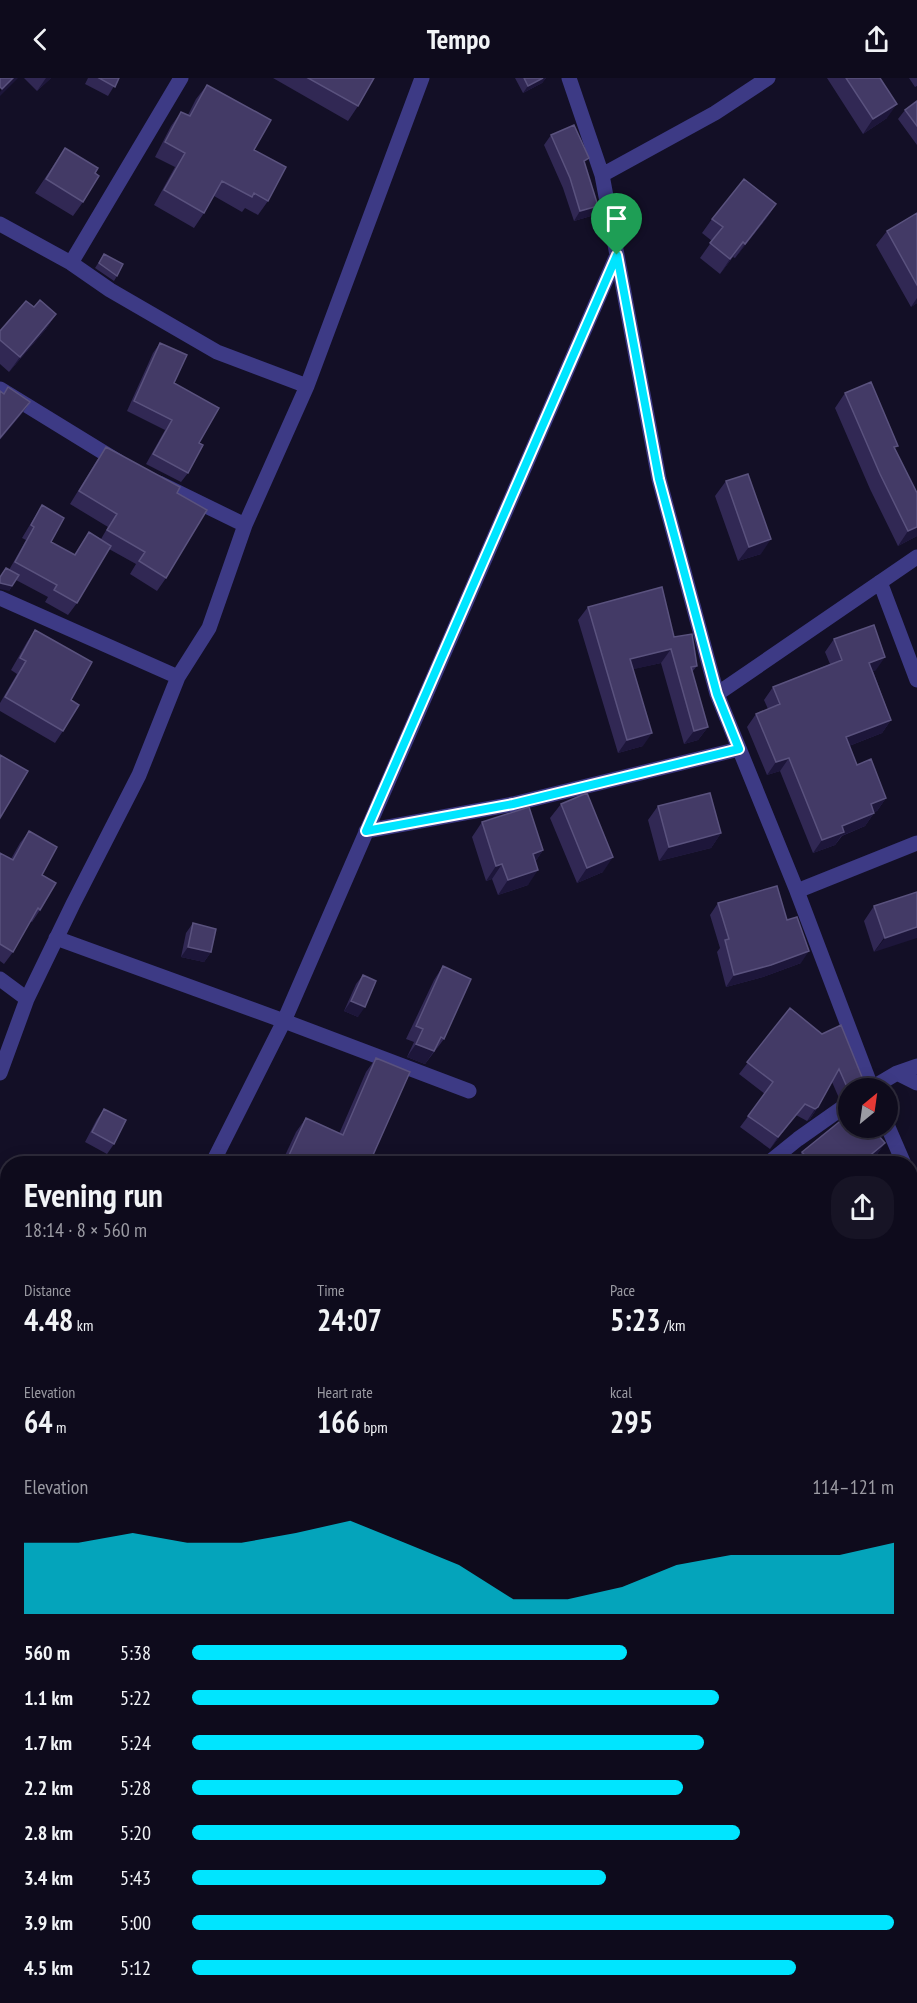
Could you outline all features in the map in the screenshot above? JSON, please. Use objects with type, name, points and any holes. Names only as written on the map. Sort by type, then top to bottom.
[{"type":"street","points":[[70,263],[182,78]]},
{"type":"street","points":[[0,1073],[27,999],[139,775],[178,677],[209,628],[245,525],[308,386],[422,78]]},
{"type":"street","points":[[569,78],[602,175],[659,479],[717,694],[797,891],[867,1078]]},
{"type":"street","points":[[602,175],[716,113],[768,78]]},
{"type":"street","points":[[0,224],[70,263],[110,290],[218,352],[308,386]]},
{"type":"street","points":[[216,1156],[284,1021],[617,255]]},
{"type":"street","points":[[0,389],[137,472],[245,525]]},
{"type":"street","points":[[717,694],[917,557]]},
{"type":"street","points":[[879,582],[917,680]]},
{"type":"street","points":[[0,598],[178,677]]},
{"type":"street","points":[[366,831],[513,804],[739,749]]},
{"type":"street","points":[[797,891],[917,843]]},
{"type":"street","points":[[56,938],[469,1091]]},
{"type":"street","points":[[0,979],[27,999]]},
{"type":"street","points":[[889,1078],[917,1066]]},
{"type":"street","points":[[897,1073],[917,1083]]},
{"type":"street","points":[[777,1156],[838,1111]]},
{"type":"street","points":[[893,1138],[901,1156]]},
{"type":"building","points":[[0,78],[13,78],[2,89]]},
{"type":"building","points":[[99,78],[119,78],[115,87]]},
{"type":"building","points":[[308,78],[374,78],[358,106]]},
{"type":"building","points":[[524,78],[543,78],[528,86]]},
{"type":"building","points":[[846,78],[880,78],[897,104],[873,119]]},
{"type":"building","points":[[207,85],[271,120],[254,150],[286,167],[268,201],[254,193],[252,197],[222,181],[204,213],[164,190],[185,153],[165,142],[181,112],[190,116]]},
{"type":"building","points":[[917,101],[917,126],[905,110]]},
{"type":"building","points":[[574,125],[589,158],[584,161],[598,206],[580,211],[570,178],[551,135]]},
{"type":"building","points":[[65,148],[98,168],[95,173],[99,176],[83,202],[46,179]]},
{"type":"building","points":[[744,179],[776,204],[745,244],[743,242],[730,259],[710,243],[723,227],[712,219]]},
{"type":"building","points":[[917,213],[917,285],[887,231]]},
{"type":"building","points":[[104,254],[123,264],[117,276],[99,263]]},
{"type":"building","points":[[40,300],[56,314],[20,357],[0,340],[0,331],[26,301],[34,307]]},
{"type":"building","points":[[160,343],[187,355],[174,383],[219,408],[199,443],[203,445],[188,473],[153,454],[172,420],[134,401]]},
{"type":"building","points":[[871,382],[898,446],[894,447],[917,493],[917,527],[908,531],[845,393]]},
{"type":"building","points":[[8,387],[30,402],[0,438],[0,391],[4,394]]},
{"type":"building","points":[[106,447],[180,487],[177,493],[207,510],[166,578],[139,561],[145,552],[107,530],[117,514],[79,491]]},
{"type":"building","points":[[748,474],[771,539],[749,547],[726,481]]},
{"type":"building","points":[[42,505],[64,518],[51,542],[75,555],[89,532],[111,546],[77,603],[54,590],[57,585],[15,562],[34,527],[31,525]]},
{"type":"building","points":[[6,568],[19,575],[12,586],[0,583],[0,577]]},
{"type":"building","points":[[662,587],[674,637],[692,634],[697,666],[691,667],[708,727],[694,731],[671,649],[630,659],[652,733],[627,740],[588,607]]},
{"type":"building","points":[[874,625],[885,657],[869,663],[891,720],[846,737],[857,765],[871,759],[886,798],[871,804],[874,813],[842,826],[844,832],[822,840],[789,758],[776,762],[756,714],[780,704],[773,687],[842,660],[834,639]]},
{"type":"building","points":[[35,630],[92,662],[71,700],[79,705],[63,731],[5,697],[26,661],[20,658]]},
{"type":"building","points":[[0,755],[28,771],[0,818]]},
{"type":"building","points":[[587,793],[613,857],[587,868],[561,804]]},
{"type":"building","points":[[710,793],[721,833],[669,847],[658,806]]},
{"type":"building","points":[[529,807],[543,850],[533,854],[538,870],[508,880],[502,864],[496,866],[482,822]]},
{"type":"building","points":[[29,831],[57,847],[42,875],[56,883],[40,910],[38,908],[13,952],[0,944],[0,853],[13,860]]},
{"type":"building","points":[[777,886],[787,920],[797,917],[809,951],[734,975],[725,940],[729,939],[718,903]]},
{"type":"building","points":[[917,892],[917,927],[885,938],[874,906]]},
{"type":"building","points":[[193,923],[216,929],[211,952],[188,947]]},
{"type":"building","points":[[443,966],[471,979],[444,1039],[441,1037],[434,1051],[416,1044],[423,1029],[416,1026]]},
{"type":"building","points":[[363,975],[376,981],[365,1007],[351,1001]]},
{"type":"building","points":[[790,1008],[822,1034],[841,1025],[862,1078],[843,1078],[839,1069],[818,1107],[815,1109],[805,1104],[778,1137],[748,1116],[773,1082],[747,1062]]},
{"type":"building","points":[[376,1058],[410,1072],[373,1156],[289,1156],[306,1118],[343,1135]]},
{"type":"building","points":[[104,1109],[126,1120],[114,1144],[92,1132]]},
{"type":"building","points":[[838,1123],[838,1138],[881,1138],[885,1143],[869,1156],[805,1156],[802,1152]]},
{"type":"route","points":[[617,255],[659,479],[717,694],[739,749],[513,804],[366,831],[546,420],[617,255]]}]
